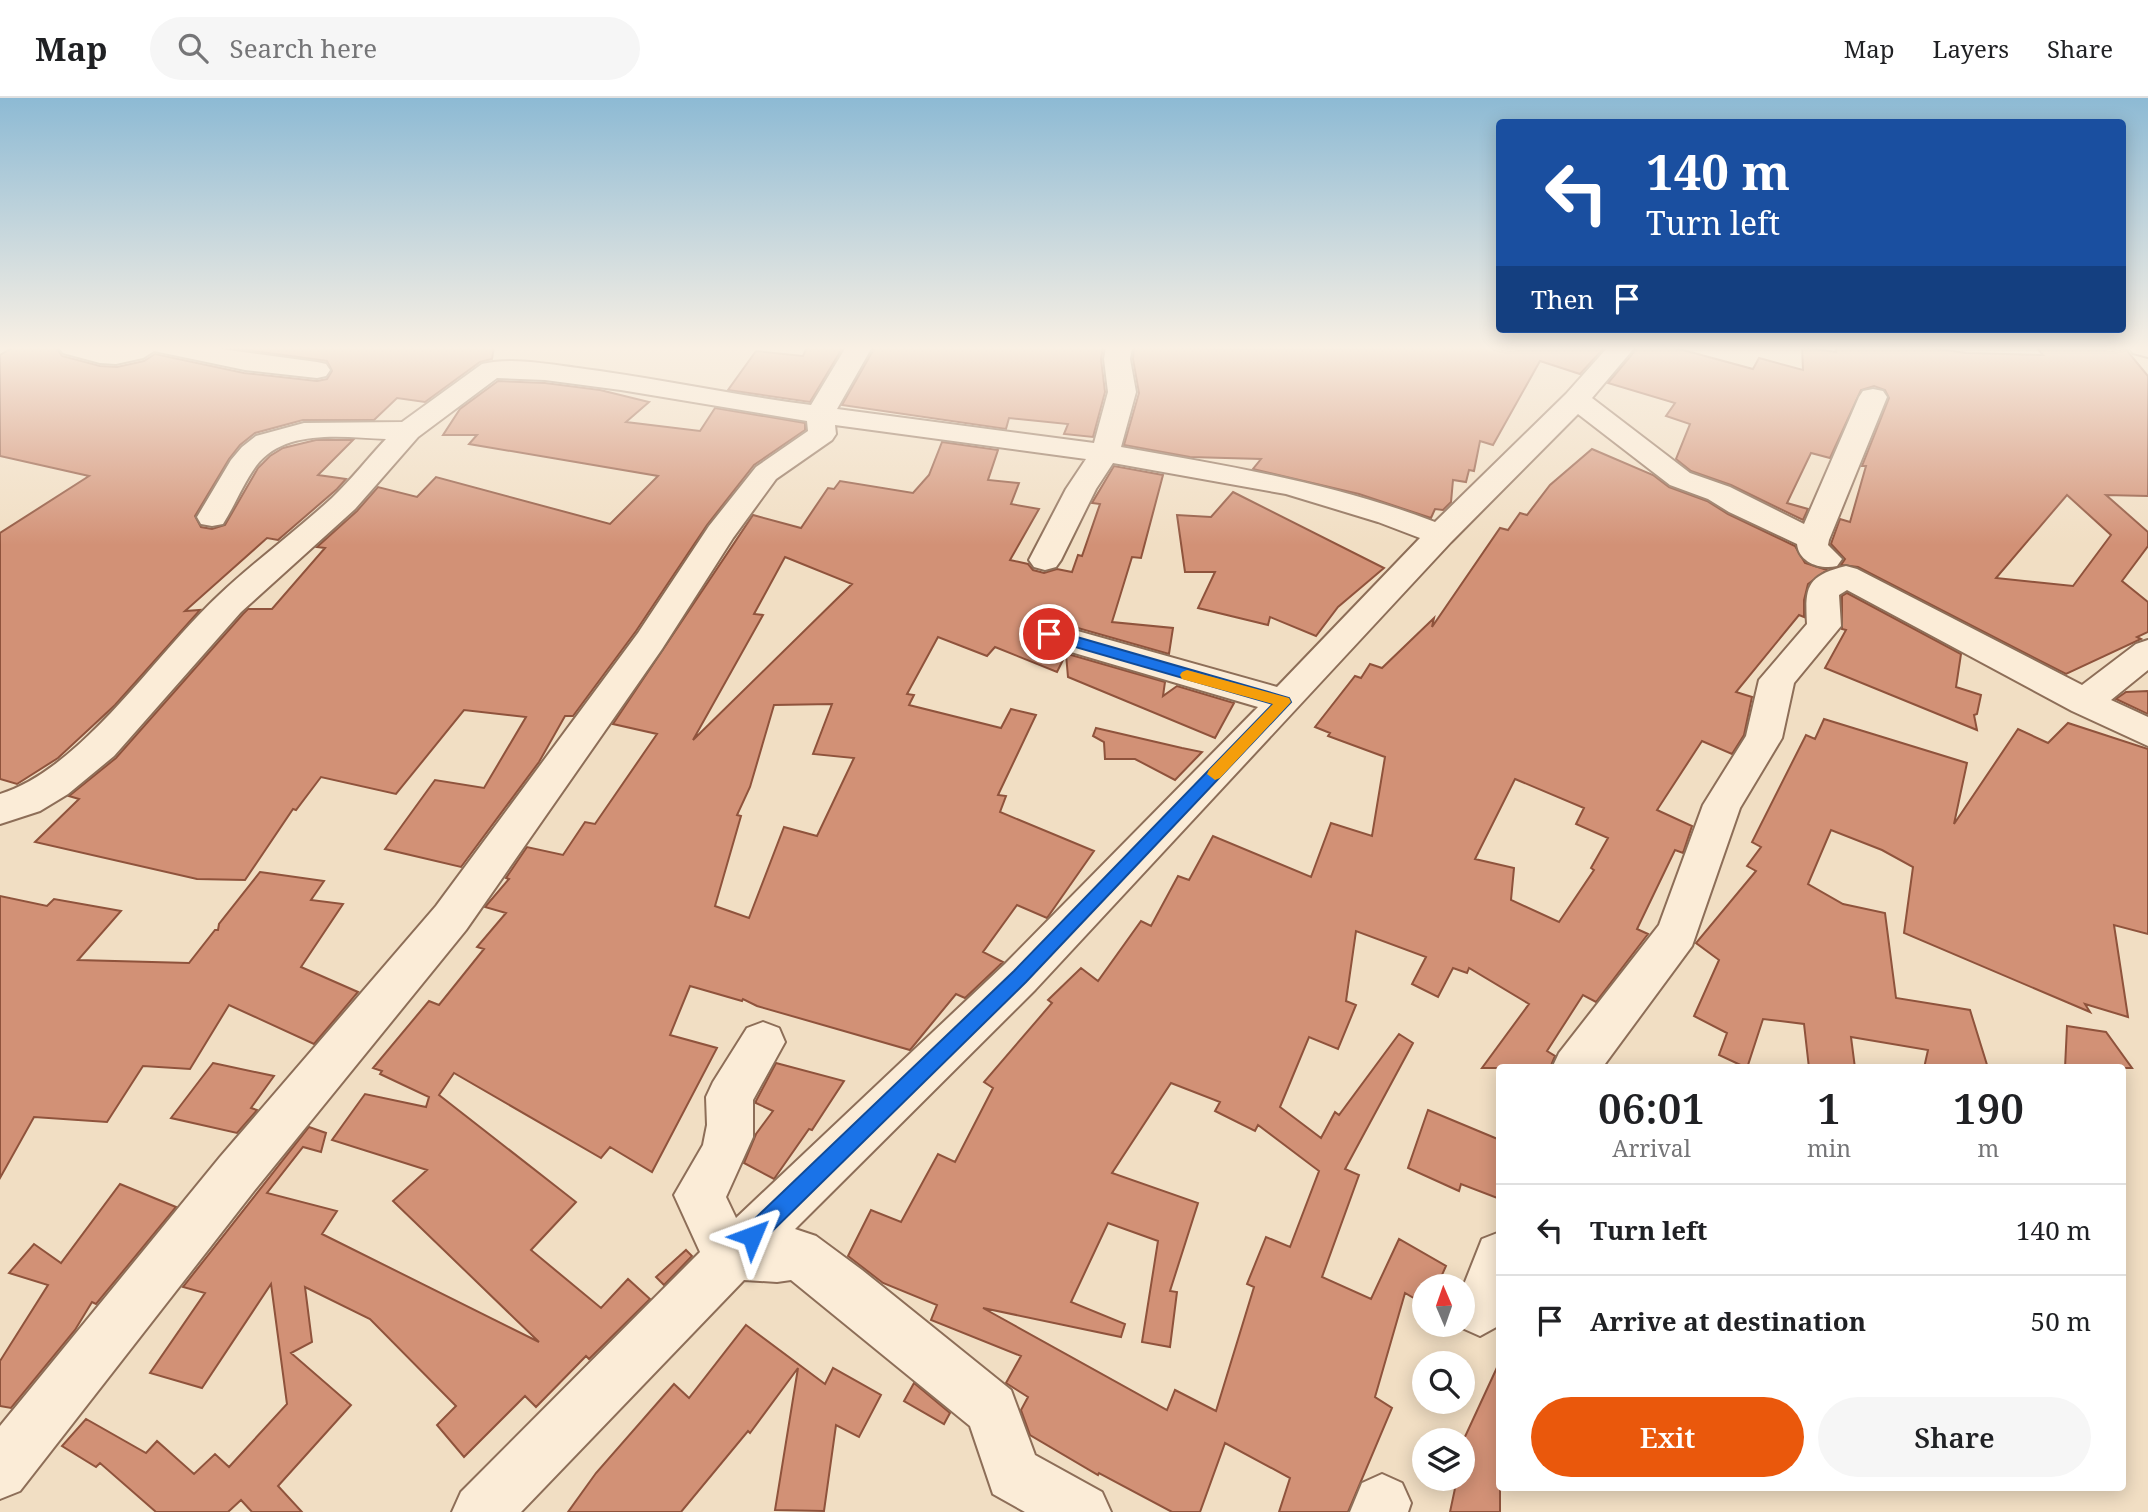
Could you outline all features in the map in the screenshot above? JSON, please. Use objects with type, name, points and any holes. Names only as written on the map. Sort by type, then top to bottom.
[{"type":"street","points":[[0,809],[26,801],[55,784],[101,746],[229,604],[344,503],[408,431],[433,413]]},
{"type":"street","points":[[814,413],[1105,453],[1290,486],[1390,515],[1440,535]]},
{"type":"street","points":[[1045,560],[1081,489],[1105,453],[1116,413]]},
{"type":"street","points":[[481,1512],[733,1255],[1020,977],[1440,535],[1563,413]]},
{"type":"street","points":[[1595,413],[1680,480],[1719,493],[1740,506],[1813,540]]},
{"type":"street","points":[[1866,413],[1812,548],[1846,576],[2148,733]]},
{"type":"street","points":[[0,1471],[237,1174],[442,928],[500,853],[650,641],[720,533],[766,474],[822,434],[820,414]]},
{"type":"street","points":[[212,517],[252,453],[275,437],[300,431],[408,431]]},
{"type":"street","points":[[1578,1064],[1677,934],[1721,805],[1764,738],[1777,680],[1825,626],[1822,591],[1846,576]]},
{"type":"street","points":[[1049,634],[1284,702]]},
{"type":"street","points":[[2085,702],[2148,652]]},
{"type":"street","points":[[763,1042],[729,1097],[734,1118],[722,1160],[699,1195],[726,1253],[777,1257],[798,1254],[844,1288],[992,1409],[1013,1474],[1082,1512]]},
{"type":"street","points":[[1480,1310],[1496,1267]]},
{"type":"building","points":[[0,413],[381,413],[374,420],[303,420],[255,433],[240,445],[195,516],[201,527],[212,529],[225,525],[258,468],[283,448],[316,440],[353,440],[318,475],[346,479],[337,489],[278,540],[267,538],[185,611],[200,610],[115,705],[58,758],[17,784],[0,779],[0,533],[89,476],[0,456]]},
{"type":"building","points":[[457,413],[636,413],[626,422],[700,431],[712,413],[745,413],[805,423],[805,430],[754,465],[707,525],[636,631],[573,716],[565,716],[539,762],[461,867],[385,849],[435,780],[484,788],[526,717],[464,710],[396,794],[321,777],[296,810],[293,809],[245,880],[197,879],[35,842],[79,799],[69,796],[116,758],[243,614],[248,609],[272,609],[325,548],[317,547],[357,511],[378,487],[417,497],[436,477],[610,524],[658,476],[469,444],[477,435],[443,435]]},
{"type":"building","points":[[897,413],[1099,413],[1093,437],[1064,434],[1068,424],[1009,418],[1006,429]]},
{"type":"building","points":[[1133,413],[1511,413],[1493,445],[1480,441],[1474,471],[1469,470],[1466,482],[1453,480],[1451,502],[1443,510],[1435,509],[1431,518],[1359,494],[1253,469],[1261,459],[1190,457],[1124,445]]},
{"type":"building","points":[[1668,413],[1851,413],[1830,458],[1811,453],[1787,503],[1808,509],[1803,520],[1731,485],[1691,471],[1676,459],[1690,424],[1666,416]]},
{"type":"building","points":[[1883,413],[2148,413],[2148,496],[2106,495],[2148,532],[2148,546],[2122,581],[2148,602],[2148,632],[2137,637],[2141,639],[2066,674],[1858,567],[1841,565],[1845,559],[1831,544],[1840,519],[1850,522],[1866,466],[1862,466]],"holes":[[[2067,495],[2111,535],[2073,586],[1996,578]]]},
{"type":"building","points":[[942,442],[998,450],[988,480],[1019,483],[1011,504],[1039,509],[1010,560],[1028,564],[1033,570],[1044,573],[1057,569],[1072,572],[1078,555],[1082,556],[1100,504],[1092,503],[1114,466],[1163,475],[1141,558],[1132,557],[1112,622],[1173,628],[1169,654],[1050,620],[1035,625],[1030,635],[1036,645],[1165,682],[1163,696],[1177,686],[1234,703],[1215,738],[1068,677],[1066,654],[1057,672],[995,647],[987,656],[938,637],[907,694],[914,695],[909,705],[1001,728],[1011,709],[1036,715],[998,795],[1006,796],[1000,812],[1094,851],[1047,918],[1017,905],[983,952],[1003,962],[965,998],[956,994],[910,1050],[757,1006],[743,999],[742,1001],[690,986],[670,1035],[717,1048],[652,1172],[610,1147],[601,1158],[454,1073],[439,1095],[576,1202],[531,1250],[601,1308],[628,1279],[650,1299],[589,1359],[586,1356],[536,1407],[525,1396],[464,1457],[437,1425],[456,1406],[370,1319],[305,1287],[312,1342],[291,1353],[351,1405],[278,1486],[302,1512],[252,1512],[241,1500],[228,1512],[156,1512],[100,1463],[96,1467],[62,1446],[86,1419],[146,1453],[157,1441],[194,1474],[215,1454],[229,1467],[287,1404],[271,1284],[202,1388],[150,1373],[205,1293],[183,1287],[309,1127],[326,1133],[321,1152],[303,1147],[267,1193],[337,1211],[322,1234],[539,1342],[393,1201],[427,1170],[332,1140],[365,1094],[426,1107],[429,1097],[380,1074],[382,1071],[373,1068],[429,1001],[439,1005],[484,949],[477,947],[506,913],[485,907],[509,879],[506,878],[527,847],[563,855],[585,822],[595,824],[657,734],[613,724],[753,515],[801,528],[828,488],[834,489],[840,481],[913,493],[929,475]],"holes":[[[785,557],[852,584],[693,740],[763,615],[754,614]],[[832,704],[813,754],[854,758],[817,836],[784,827],[749,918],[715,906],[741,816],[737,815],[750,787],[774,705]]]},
{"type":"building","points":[[1592,449],[1653,475],[1669,487],[1707,501],[1795,546],[1805,563],[1827,570],[1808,584],[1804,617],[1799,615],[1736,692],[1752,697],[1744,735],[1732,754],[1702,741],[1657,810],[1692,826],[1683,853],[1675,850],[1637,929],[1648,934],[1596,1002],[1583,995],[1547,1051],[1555,1056],[1552,1064],[1496,1064],[1496,1068],[1482,1068],[1529,1004],[1469,968],[1467,973],[1453,968],[1438,997],[1412,984],[1426,957],[1356,931],[1346,1001],[1356,1005],[1338,1049],[1309,1037],[1280,1107],[1321,1138],[1335,1112],[1339,1115],[1399,1034],[1413,1043],[1345,1169],[1359,1175],[1322,1277],[1371,1299],[1399,1239],[1446,1266],[1442,1274],[1412,1274],[1412,1297],[1405,1293],[1375,1397],[1392,1408],[1348,1512],[1279,1512],[1290,1478],[1225,1443],[1200,1512],[1172,1512],[1099,1473],[1098,1475],[1030,1435],[1021,1410],[1028,1397],[1006,1383],[1021,1356],[931,1320],[937,1305],[883,1283],[848,1256],[871,1210],[901,1222],[938,1154],[955,1162],[993,1088],[984,1082],[1052,1003],[1048,1000],[1081,968],[1098,981],[1141,921],[1151,926],[1178,876],[1189,880],[1213,836],[1311,877],[1331,823],[1372,836],[1385,757],[1328,736],[1330,733],[1315,727],[1355,676],[1361,678],[1370,664],[1382,668],[1434,618],[1432,627],[1500,528],[1508,530],[1520,513],[1527,515],[1550,485]],"holes":[[[1515,779],[1584,808],[1576,824],[1608,838],[1591,868],[1594,870],[1559,922],[1511,900],[1514,868],[1475,859]],[[1171,1083],[1220,1102],[1215,1111],[1255,1131],[1258,1125],[1319,1171],[1290,1247],[1266,1237],[1247,1284],[1254,1287],[1216,1411],[1175,1390],[1167,1410],[983,1308],[1121,1337],[1125,1324],[1071,1302],[1108,1223],[1158,1241],[1142,1342],[1170,1347],[1177,1292],[1170,1291],[1198,1203],[1112,1173]]]},
{"type":"building","points":[[1233,492],[1384,568],[1338,607],[1316,636],[1270,617],[1268,625],[1198,608],[1215,572],[1185,572],[1177,515],[1211,517]]},
{"type":"building","points":[[1847,593],[1961,654],[1956,687],[1981,695],[1977,714],[1974,715],[1977,730],[1825,668],[1846,630],[1842,629],[1842,596]]},
{"type":"building","points":[[2148,691],[2148,714],[2116,699],[2126,692]]},
{"type":"building","points":[[1824,719],[1967,763],[1954,824],[2018,729],[2048,743],[2068,723],[2148,749],[2148,934],[2114,925],[2128,1017],[2085,1004],[2090,1012],[1904,933],[1913,867],[1882,850],[1831,830],[1808,884],[1843,904],[1885,913],[1896,998],[1970,1010],[1987,1064],[1925,1064],[1928,1050],[1851,1037],[1854,1064],[1809,1064],[1804,1024],[1763,1019],[1748,1064],[1738,1064],[1719,1055],[1727,1033],[1694,1016],[1719,960],[1696,943],[1756,871],[1747,866],[1761,847],[1752,842],[1806,735],[1815,739]]},
{"type":"building","points":[[1096,728],[1202,752],[1175,780],[1135,759],[1105,759],[1104,742],[1093,736]]},
{"type":"building","points":[[260,872],[324,881],[311,900],[343,904],[301,967],[358,992],[314,1044],[229,1005],[190,1069],[143,1066],[107,1122],[34,1117],[0,1178],[0,896],[47,906],[54,899],[121,911],[78,960],[189,963],[215,930],[218,930],[219,924]]},
{"type":"building","points":[[2067,1026],[2106,1032],[2132,1068],[2126,1068],[2126,1064],[2065,1064]]},
{"type":"building","points":[[213,1063],[274,1076],[251,1108],[257,1110],[237,1133],[171,1118]]},
{"type":"building","points":[[776,1063],[844,1081],[812,1130],[809,1129],[774,1179],[744,1163],[756,1134],[773,1111],[756,1101]]},
{"type":"building","points":[[1428,1110],[1496,1138],[1496,1197],[1461,1184],[1459,1191],[1408,1168]]},
{"type":"building","points":[[120,1184],[176,1207],[96,1304],[92,1302],[75,1330],[11,1408],[0,1406],[0,1361],[48,1285],[9,1273],[34,1244],[61,1263]]},
{"type":"building","points":[[686,1250],[692,1256],[664,1285],[656,1277]]},
{"type":"building","points":[[746,1325],[825,1384],[833,1368],[881,1395],[859,1437],[836,1425],[824,1511],[775,1510],[798,1368],[750,1433],[748,1431],[681,1512],[568,1512],[596,1473],[674,1384],[689,1398]]},
{"type":"building","points":[[1496,1370],[1496,1491],[1500,1491],[1500,1512],[1450,1512],[1454,1491],[1475,1491],[1475,1428],[1469,1428]]},
{"type":"building","points":[[914,1383],[950,1413],[944,1424],[904,1401]]},
{"type":"slow traffic","points":[[1187,675],[1284,702],[1215,774]]},
{"type":"route","points":[[752,1236],[1020,977],[1284,702],[1049,634]]}]
